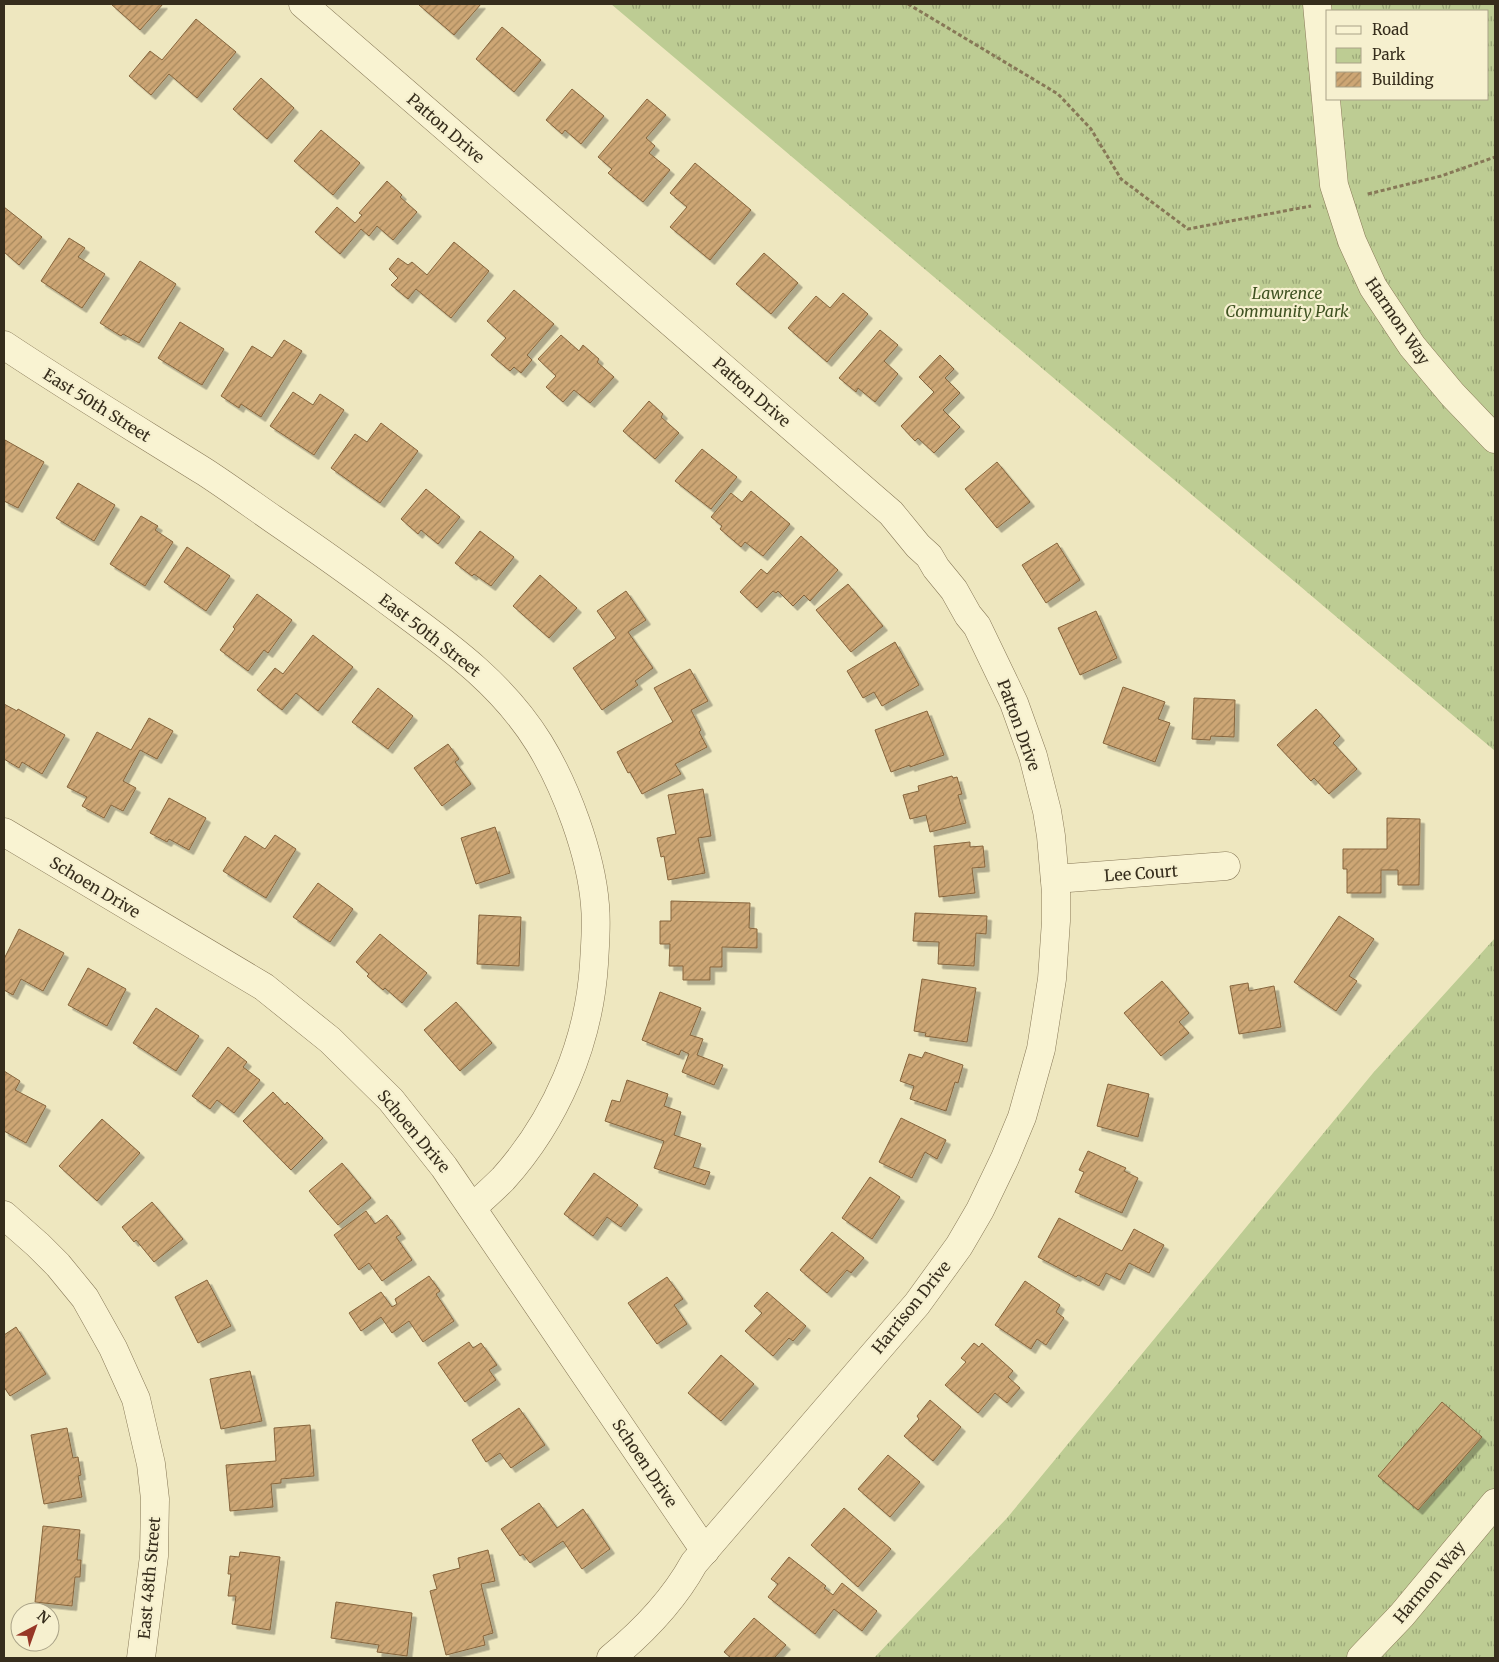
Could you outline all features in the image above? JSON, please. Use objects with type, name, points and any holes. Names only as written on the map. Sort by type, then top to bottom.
[{"type":"street","name":"Patton Drive","points":[[303,4],[891,513],[918,546],[929,556],[954,590],[968,616],[977,626],[1014,702],[1033,756],[1047,811],[1055,879]]},
{"type":"street","name":"Harmon Way","points":[[1317,4],[1334,185],[1352,241],[1373,287],[1399,329],[1438,379],[1495,439]]},
{"type":"street","name":"East 50th Street","points":[[4,345],[208,474],[348,570],[449,646],[494,686],[523,720],[540,744],[560,784],[581,836],[592,876],[596,933],[593,976],[580,1044],[552,1109],[529,1146],[503,1178],[473,1208]]},
{"type":"street","name":"Schoen Drive","points":[[4,832],[264,987],[330,1040],[391,1100],[444,1166],[705,1552]]},
{"type":"street","name":"Lee Court","points":[[1055,879],[1226,866]]},
{"type":"street","name":"Harrison Drive","points":[[611,1658],[652,1621],[679,1587],[694,1563],[917,1304],[959,1246],[980,1210],[1022,1117],[1041,1049],[1049,1007],[1055,950],[1055,879]]},
{"type":"street","name":"East 48th Street","points":[[4,1215],[58,1265],[85,1298],[113,1348],[136,1399],[151,1464],[155,1499],[154,1556],[141,1658]]},
{"type":"street","name":"Harmon Way","points":[[1361,1658],[1402,1615],[1495,1503]]},
{"type":"path","points":[[908,4],[1058,94],[1091,129],[1121,179],[1188,229],[1338,201],[1441,176],[1495,157]]},
{"type":"green space","name":"Lawrence Community Park","points":[[611,4],[1495,4],[1495,751]]},
{"type":"green space","points":[[1495,938],[1495,1658],[874,1658],[1007,1518],[1373,1073]]},
{"type":"building","points":[[111,4],[163,4],[140,30]]},
{"type":"building","points":[[420,4],[481,4],[454,35]]},
{"type":"building","points":[[196,19],[236,52],[197,98],[169,74],[151,95],[129,76],[150,51],[162,60]]},
{"type":"building","points":[[502,27],[541,60],[514,92],[476,59]]},
{"type":"building","points":[[261,78],[294,108],[267,139],[233,109]]},
{"type":"building","points":[[572,89],[604,116],[581,144],[565,130],[562,134],[546,120]]},
{"type":"building","points":[[647,99],[666,115],[646,138],[655,146],[649,153],[670,170],[643,202],[608,173],[612,169],[598,157]]},
{"type":"building","points":[[321,130],[360,163],[333,195],[294,161]]},
{"type":"building","points":[[695,163],[751,210],[710,260],[670,227],[687,207],[670,193]]},
{"type":"building","points":[[387,181],[402,195],[400,197],[417,212],[393,240],[377,226],[369,236],[361,229],[340,254],[315,232],[337,207],[355,223],[362,215],[359,213]]},
{"type":"building","points":[[4,207],[42,237],[19,265],[4,252]]},
{"type":"building","points":[[69,238],[85,248],[78,257],[105,274],[82,308],[41,281]]},
{"type":"building","points":[[454,242],[489,271],[451,318],[416,289],[408,299],[391,285],[398,278],[389,269],[398,258],[408,265],[412,262],[427,275]]},
{"type":"building","points":[[764,253],[798,283],[771,314],[736,284]]},
{"type":"building","points":[[140,261],[176,284],[139,343],[123,334],[121,336],[100,323]]},
{"type":"building","points":[[514,290],[554,324],[527,355],[532,360],[521,373],[514,367],[510,371],[491,355],[506,338],[487,321]]},
{"type":"building","points":[[843,293],[868,314],[827,362],[788,328],[816,296],[830,308]]},
{"type":"building","points":[[180,322],[224,349],[202,385],[158,358]]},
{"type":"building","points":[[880,330],[898,345],[884,361],[898,374],[875,402],[858,388],[856,392],[839,378]]},
{"type":"building","points":[[561,335],[579,351],[583,345],[599,359],[597,362],[614,377],[590,403],[574,390],[563,402],[546,387],[556,376],[538,359]]},
{"type":"building","points":[[284,340],[302,351],[261,417],[241,404],[239,408],[221,396],[252,346],[272,358]]},
{"type":"building","points":[[940,355],[954,369],[945,378],[960,393],[943,410],[960,427],[934,453],[918,438],[915,441],[901,426],[934,392],[919,377]]},
{"type":"building","points":[[293,392],[313,405],[320,394],[344,410],[314,455],[270,426]]},
{"type":"building","points":[[649,401],[663,414],[661,417],[679,433],[655,459],[623,431]]},
{"type":"building","points":[[381,423],[418,451],[380,503],[331,468],[355,434],[367,442]]},
{"type":"building","points":[[5,440],[44,462],[18,508],[4,501]]},
{"type":"building","points":[[702,449],[737,477],[711,509],[675,481]]},
{"type":"building","points":[[997,462],[1030,502],[997,528],[965,489]]},
{"type":"building","points":[[78,483],[115,505],[94,541],[56,518]]},
{"type":"building","points":[[426,489],[460,517],[438,544],[421,530],[418,534],[401,519]]},
{"type":"building","points":[[751,491],[790,524],[763,556],[745,542],[741,547],[720,529],[722,526],[711,517],[731,493],[742,502]]},
{"type":"building","points":[[141,516],[158,526],[155,530],[173,542],[145,586],[110,564]]},
{"type":"building","points":[[480,531],[514,557],[491,586],[474,574],[472,576],[455,563]]},
{"type":"building","points":[[801,536],[838,570],[810,601],[804,595],[793,606],[778,591],[776,593],[773,591],[757,608],[740,592],[761,569],[767,574]]},
{"type":"building","points":[[1057,543],[1080,580],[1046,603],[1022,565]]},
{"type":"building","points":[[187,547],[230,576],[206,611],[164,582]]},
{"type":"building","points":[[540,575],[577,608],[549,638],[513,606]]},
{"type":"building","points":[[848,584],[883,626],[851,652],[816,610]]},
{"type":"building","points":[[626,591],[646,620],[628,632],[653,668],[635,681],[638,685],[602,710],[573,668],[616,638],[597,611]]},
{"type":"building","points":[[257,594],[292,620],[268,653],[264,650],[248,671],[220,650],[235,629],[233,627]]},
{"type":"building","points":[[1096,611],[1117,658],[1080,675],[1058,628]]},
{"type":"building","points":[[313,635],[353,667],[318,711],[296,693],[282,710],[257,690],[275,668],[283,674]]},
{"type":"building","points":[[895,642],[919,685],[882,706],[874,692],[863,698],[847,671]]},
{"type":"building","points":[[690,669],[708,701],[691,710],[707,747],[675,764],[681,774],[642,794],[617,752],[673,722],[654,688]]},
{"type":"building","points":[[1123,687],[1165,702],[1158,719],[1170,723],[1155,762],[1103,743]]},
{"type":"building","points":[[378,688],[413,716],[388,749],[352,722]]},
{"type":"building","points":[[1194,698],[1235,700],[1234,737],[1211,736],[1210,740],[1192,739]]},
{"type":"building","points":[[4,704],[17,711],[18,709],[65,735],[42,774],[22,762],[19,768],[4,759]]},
{"type":"building","points":[[1316,709],[1340,736],[1333,743],[1357,769],[1329,794],[1314,778],[1311,781],[1277,745]]},
{"type":"building","points":[[927,711],[944,755],[891,772],[875,730]]},
{"type":"building","points":[[149,718],[173,731],[157,759],[140,750],[123,781],[136,788],[123,811],[111,805],[104,818],[82,806],[87,797],[67,787],[97,732],[131,750]]},
{"type":"building","points":[[448,744],[459,759],[455,762],[471,784],[442,806],[414,768]]},
{"type":"building","points":[[952,776],[953,778],[957,777],[962,794],[958,795],[966,823],[930,832],[926,815],[910,819],[903,795],[919,791],[918,786]]},
{"type":"building","points":[[703,789],[711,836],[698,838],[705,873],[668,880],[664,856],[661,857],[657,838],[676,834],[668,795]]},
{"type":"building","points":[[169,798],[206,818],[189,850],[169,839],[167,842],[150,833]]},
{"type":"building","points":[[1387,818],[1420,819],[1419,885],[1398,885],[1398,870],[1381,870],[1381,893],[1347,893],[1347,869],[1343,869],[1343,849],[1387,849]]},
{"type":"building","points":[[495,827],[510,873],[476,884],[461,838]]},
{"type":"building","points":[[275,835],[296,849],[266,898],[223,871],[245,836],[265,849]]},
{"type":"building","points":[[970,842],[970,847],[983,846],[985,867],[972,868],[975,893],[939,897],[934,846]]},
{"type":"building","points":[[318,883],[353,909],[330,942],[293,917]]},
{"type":"building","points":[[671,901],[750,903],[749,928],[757,929],[757,948],[722,947],[722,967],[710,967],[710,980],[683,980],[683,966],[669,966],[670,944],[660,944],[660,921],[671,921]]},
{"type":"building","points":[[915,913],[987,916],[986,934],[976,933],[974,966],[938,964],[939,942],[913,941]]},
{"type":"building","points":[[479,915],[521,917],[519,966],[477,964]]},
{"type":"building","points":[[1339,916],[1374,939],[1349,976],[1357,981],[1336,1011],[1294,982]]},
{"type":"building","points":[[19,929],[64,953],[43,991],[21,979],[13,995],[4,990],[4,959]]},
{"type":"building","points":[[380,934],[427,973],[402,1003],[367,976],[369,974],[356,962]]},
{"type":"building","points":[[88,968],[126,989],[107,1026],[68,1005]]},
{"type":"building","points":[[922,979],[976,988],[967,1042],[925,1036],[926,1033],[914,1031]]},
{"type":"building","points":[[1162,981],[1189,1013],[1179,1022],[1189,1033],[1161,1056],[1124,1013]]},
{"type":"building","points":[[1248,983],[1249,991],[1274,986],[1281,1027],[1239,1034],[1230,986]]},
{"type":"building","points":[[660,992],[701,1008],[690,1035],[703,1039],[697,1055],[723,1065],[714,1085],[682,1072],[689,1054],[681,1050],[679,1055],[642,1040]]},
{"type":"building","points":[[456,1002],[492,1043],[460,1071],[424,1030]]},
{"type":"building","points":[[156,1008],[199,1036],[176,1071],[133,1043]]},
{"type":"building","points":[[228,1047],[247,1062],[243,1067],[260,1080],[234,1113],[217,1100],[210,1109],[192,1096]]},
{"type":"building","points":[[925,1052],[963,1065],[958,1083],[955,1082],[946,1111],[910,1099],[914,1086],[900,1081],[909,1054],[922,1058]]},
{"type":"building","points":[[4,1071],[20,1081],[15,1090],[46,1106],[26,1143],[4,1131]]},
{"type":"building","points":[[627,1080],[668,1094],[664,1106],[681,1112],[674,1135],[701,1144],[693,1167],[710,1172],[705,1185],[654,1168],[664,1141],[605,1121],[612,1100],[620,1102]]},
{"type":"building","points":[[1108,1084],[1149,1094],[1138,1137],[1097,1126]]},
{"type":"building","points":[[273,1092],[285,1105],[287,1102],[323,1138],[291,1170],[243,1121]]},
{"type":"building","points":[[901,1118],[946,1140],[937,1159],[925,1152],[912,1178],[879,1162]]},
{"type":"building","points":[[102,1119],[140,1153],[97,1201],[59,1166]]},
{"type":"building","points":[[1088,1151],[1126,1168],[1124,1171],[1138,1178],[1122,1213],[1075,1192],[1084,1172],[1079,1170]]},
{"type":"building","points":[[342,1163],[371,1198],[338,1225],[309,1191]]},
{"type":"building","points":[[594,1173],[638,1205],[621,1227],[607,1217],[593,1236],[564,1214]]},
{"type":"building","points":[[870,1177],[900,1197],[872,1239],[842,1218]]},
{"type":"building","points":[[152,1202],[183,1239],[154,1262],[136,1240],[134,1242],[122,1227]]},
{"type":"building","points":[[366,1211],[375,1224],[387,1215],[401,1234],[396,1237],[412,1260],[382,1281],[369,1263],[359,1270],[334,1235]]},
{"type":"building","points":[[1059,1218],[1122,1251],[1134,1229],[1164,1245],[1149,1273],[1129,1263],[1120,1280],[1106,1273],[1099,1286],[1078,1275],[1076,1277],[1038,1257]]},
{"type":"building","points":[[832,1232],[864,1258],[851,1273],[847,1270],[827,1293],[800,1270]]},
{"type":"building","points":[[429,1276],[440,1291],[436,1294],[454,1321],[423,1342],[409,1321],[392,1333],[381,1317],[361,1331],[349,1313],[381,1292],[392,1307],[397,1304],[395,1299]]},
{"type":"building","points":[[667,1277],[683,1299],[674,1305],[687,1324],[657,1344],[628,1303]]},
{"type":"building","points":[[207,1280],[231,1326],[198,1343],[175,1297]]},
{"type":"building","points":[[1025,1281],[1060,1305],[1056,1312],[1064,1318],[1046,1345],[1037,1339],[1031,1349],[995,1325]]},
{"type":"building","points":[[767,1292],[806,1326],[793,1341],[789,1338],[773,1356],[745,1331],[762,1313],[754,1306]]},
{"type":"building","points":[[16,1327],[46,1374],[10,1396],[4,1387],[4,1335]]},
{"type":"building","points":[[469,1342],[473,1348],[481,1343],[497,1365],[489,1370],[496,1380],[465,1402],[438,1363]]},
{"type":"building","points":[[974,1343],[979,1347],[982,1343],[1013,1371],[1008,1377],[1020,1388],[1007,1403],[995,1393],[978,1413],[945,1385],[966,1362],[961,1358]]},
{"type":"building","points":[[721,1355],[754,1384],[721,1421],[688,1393]]},
{"type":"building","points":[[250,1371],[262,1421],[221,1429],[210,1379]]},
{"type":"building","points":[[930,1400],[961,1427],[933,1461],[904,1436],[919,1419],[917,1416]]},
{"type":"building","points":[[1442,1402],[1482,1437],[1418,1510],[1378,1476]]},
{"type":"building","points":[[519,1408],[545,1445],[511,1468],[500,1453],[486,1462],[472,1440]]},
{"type":"building","points":[[310,1425],[314,1476],[281,1479],[281,1483],[271,1484],[273,1507],[230,1511],[226,1465],[276,1461],[274,1428]]},
{"type":"building","points":[[67,1428],[73,1458],[78,1457],[81,1475],[78,1476],[82,1497],[44,1504],[31,1435]]},
{"type":"building","points":[[888,1455],[920,1482],[890,1517],[858,1489]]},
{"type":"building","points":[[539,1503],[557,1528],[583,1509],[610,1549],[582,1569],[563,1541],[530,1563],[523,1554],[520,1556],[501,1529]]},
{"type":"building","points":[[844,1508],[891,1549],[858,1587],[811,1545]]},
{"type":"building","points":[[43,1526],[80,1530],[77,1560],[81,1560],[80,1577],[75,1577],[72,1606],[60,1605],[60,1602],[35,1602]]},
{"type":"building","points":[[488,1550],[495,1581],[481,1584],[493,1633],[483,1636],[485,1645],[446,1655],[430,1591],[437,1589],[433,1575],[460,1568],[458,1558]]},
{"type":"building","points":[[240,1552],[280,1557],[270,1630],[232,1624],[236,1596],[228,1596],[231,1574],[228,1574],[230,1556],[239,1557]]},
{"type":"building","points":[[789,1557],[826,1586],[824,1588],[833,1595],[842,1583],[877,1611],[862,1631],[834,1609],[815,1634],[768,1597],[778,1584],[771,1579]]},
{"type":"building","points":[[336,1602],[412,1613],[407,1656],[377,1652],[379,1645],[331,1638]]},
{"type":"building","points":[[754,1618],[786,1645],[774,1658],[731,1658],[724,1652]]}]
